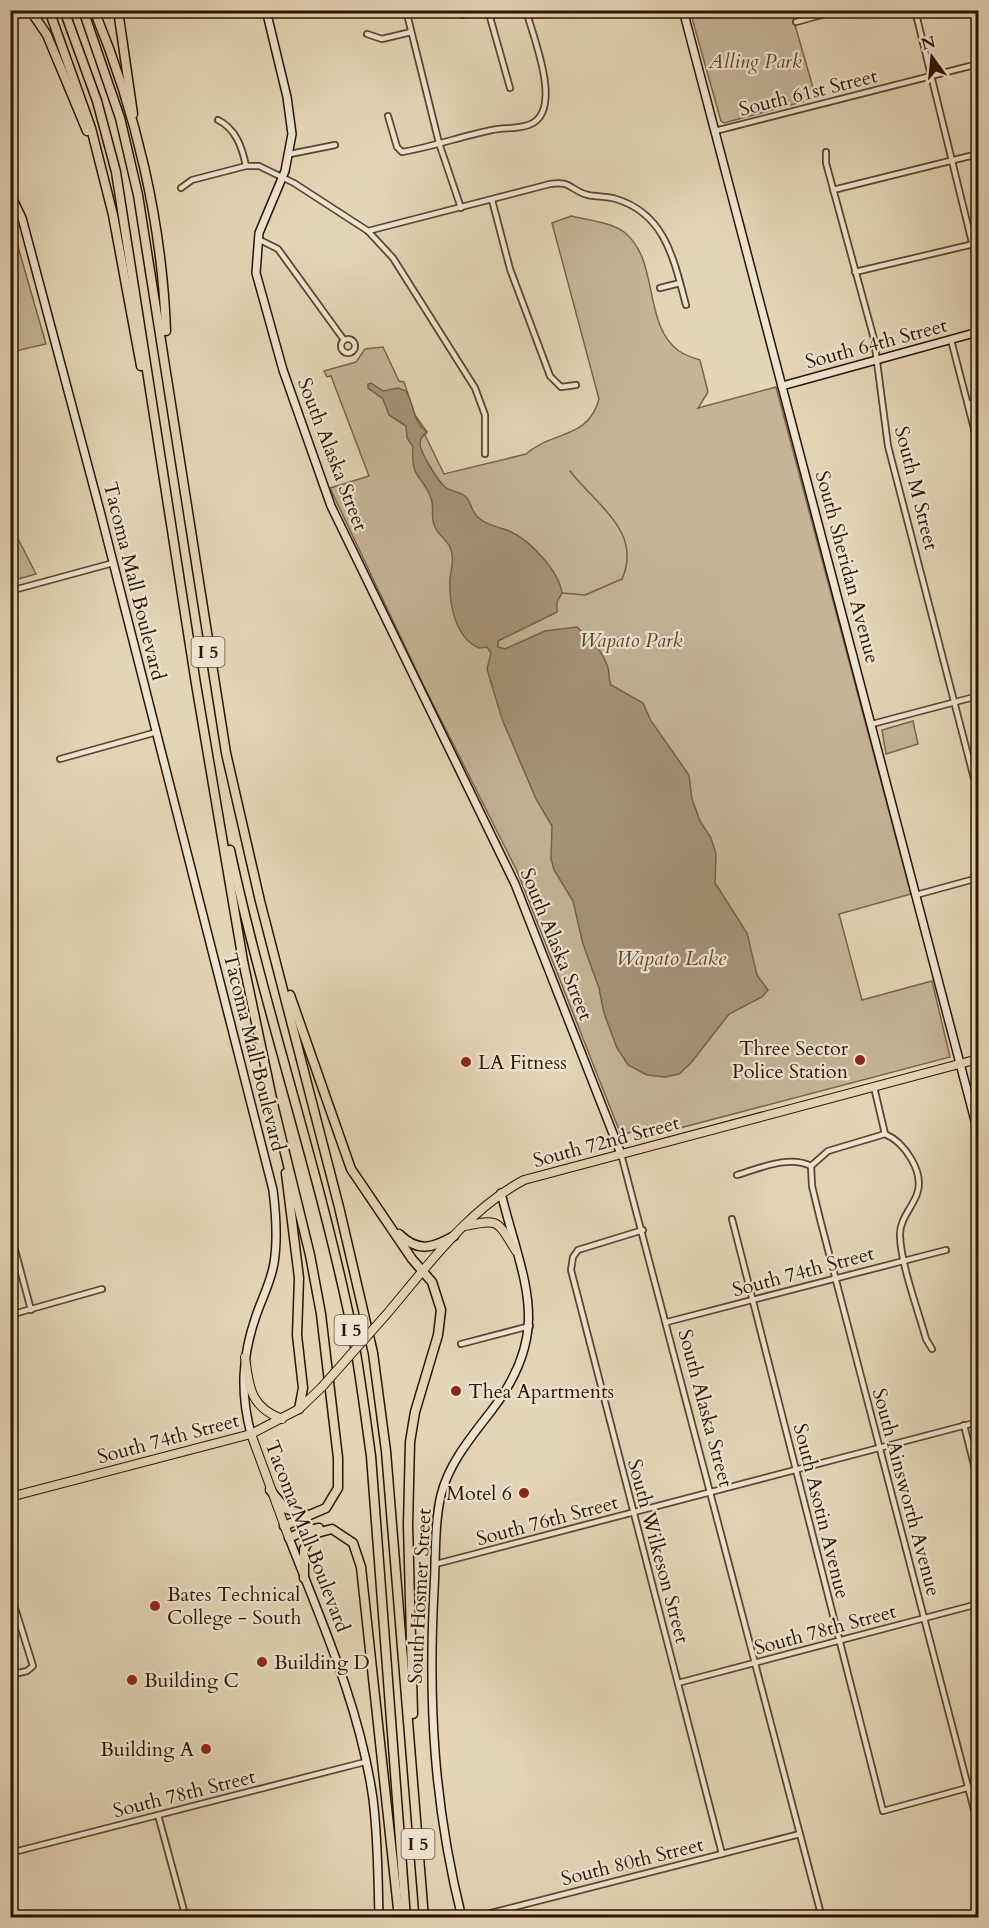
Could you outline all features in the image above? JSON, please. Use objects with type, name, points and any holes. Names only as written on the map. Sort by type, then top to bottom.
[{"type":"highway","points":[[30,10],[47,35],[66,78],[110,202]]},
{"type":"highway","points":[[49,10],[92,128],[110,202],[168,507]]},
{"type":"highway","name":"I 5","points":[[64,10],[97,101],[116,172],[168,507],[210,756],[241,898],[324,1214],[351,1329],[362,1388],[371,1456],[406,1917]]},
{"type":"highway","name":"I 5","points":[[82,10],[129,149],[167,364],[213,683],[238,809],[339,1207],[373,1353],[386,1451],[424,1917]]},
{"type":"highway","points":[[94,10],[139,147]]},
{"type":"highway","points":[[118,10],[139,147],[164,284],[167,364]]},
{"type":"highway","points":[[210,756],[243,961],[274,1108],[310,1255],[321,1314],[338,1458],[339,1479],[334,1498],[328,1506],[317,1513],[284,1526]]},
{"type":"highway","points":[[269,937],[345,1155],[361,1187],[433,1286],[442,1315],[434,1351],[415,1412],[409,1453],[413,1771]]},
{"type":"highway","points":[[274,1108],[292,1211],[298,1268],[297,1335],[303,1388],[299,1408]]},
{"type":"highway","points":[[385,1220],[402,1238],[418,1248],[432,1248],[454,1236]]},
{"type":"highway","points":[[270,1490],[279,1503],[290,1511],[302,1515],[317,1513]]},
{"type":"highway","points":[[289,1538],[308,1530],[332,1529],[351,1540],[361,1563],[399,1917]]},
{"type":"highway","points":[[304,1578],[303,1554],[308,1538],[317,1532],[332,1529]]},
{"type":"main road","name":"South 72nd Street","points":[[322,1387],[463,1226],[501,1193],[540,1174],[978,1059]]},
{"type":"main road","points":[[463,1226],[488,1220],[495,1223],[516,1251]]},
{"type":"main road","points":[[245,1357],[256,1404],[266,1412],[282,1419]]},
{"type":"main road","name":"South 74th Street","points":[[10,1497],[251,1434],[299,1408],[322,1387]]},
{"type":"main road","name":"Tacoma Mall Boulevard","points":[[251,1434],[289,1538]]},
{"type":"street","name":"South Alaska Street","points":[[266,10],[291,114],[290,154],[258,238],[256,268],[260,296],[326,494],[507,865],[621,1154],[643,1230],[822,1917]]},
{"type":"street","points":[[406,10],[439,143],[461,208]]},
{"type":"street","points":[[463,15],[482,10]]},
{"type":"street","points":[[488,10],[510,88]]},
{"type":"street","points":[[388,116],[400,151],[495,129],[523,127],[541,116],[546,104],[545,83],[526,10]]},
{"type":"street","name":"South Sheridan Avenue","points":[[683,10],[978,1132]]},
{"type":"street","points":[[796,22],[840,10]]},
{"type":"street","points":[[915,10],[952,161],[976,244],[978,267]]},
{"type":"street","points":[[367,34],[383,39],[411,32]]},
{"type":"street","name":"South 61st Street","points":[[715,131],[978,64]]},
{"type":"street","points":[[218,120],[231,129],[242,146],[246,166]]},
{"type":"street","points":[[290,154],[335,145]]},
{"type":"street","name":"South M Street","points":[[826,152],[825,160],[877,360],[888,446],[978,794]]},
{"type":"street","points":[[834,190],[978,154]]},
{"type":"street","points":[[182,188],[189,181],[246,166],[263,167],[283,177],[368,231],[385,248],[401,270],[478,394],[486,423],[485,454]]},
{"type":"street","points":[[368,231],[550,184],[568,184],[584,194],[616,199],[642,213],[659,229],[668,244],[686,305]]},
{"type":"street","name":"Tacoma Mall Boulevard","points":[[10,193],[30,248],[113,563],[267,1166],[275,1207],[274,1265],[245,1357],[242,1399],[251,1434]]},
{"type":"street","points":[[492,200],[510,269],[547,370],[554,382],[561,387],[576,385]]},
{"type":"street","points":[[258,238],[278,249],[344,340]]},
{"type":"street","points":[[855,272],[976,244]]},
{"type":"street","points":[[660,288],[680,283]]},
{"type":"street","name":"South 64th Street","points":[[782,386],[978,332]]},
{"type":"street","points":[[951,340],[978,444]]},
{"type":"street","points":[[968,404],[978,401]]},
{"type":"street","points":[[10,591],[113,563]]},
{"type":"street","points":[[872,724],[978,696]]},
{"type":"street","points":[[60,759],[157,732]]},
{"type":"street","points":[[916,895],[978,878]]},
{"type":"street","points":[[874,1087],[885,1134],[898,1142],[908,1154],[918,1184],[918,1192],[900,1234],[926,1339],[932,1349]]},
{"type":"street","points":[[737,1175],[788,1161],[803,1162],[811,1166],[828,1151],[885,1134]]},
{"type":"street","name":"South Ainsworth Avenue","points":[[811,1166],[812,1186],[978,1825]]},
{"type":"street","name":"South Hosmer Street","points":[[462,1917],[448,1862],[434,1757],[430,1666],[435,1564],[440,1504],[447,1478],[459,1455],[514,1379],[525,1352],[530,1326],[529,1300],[501,1193]]},
{"type":"street","name":"South Asotin Avenue","points":[[732,1219],[883,1811],[969,1788]]},
{"type":"street","points":[[10,1230],[31,1310]]},
{"type":"street","name":"South Wilkeson Street","points":[[643,1230],[587,1246],[573,1257],[573,1278],[722,1854]]},
{"type":"street","name":"South 74th Street","points":[[667,1322],[946,1250]]},
{"type":"street","points":[[10,1316],[102,1289]]},
{"type":"street","points":[[461,1344],[530,1326]]},
{"type":"street","name":"South 76th Street","points":[[435,1564],[978,1422]]},
{"type":"street","points":[[964,1425],[978,1481]]},
{"type":"street","name":"Tacoma Mall Boulevard","points":[[289,1538],[337,1658],[365,1762],[375,1822],[379,1917]]},
{"type":"street","points":[[10,1592],[33,1666],[27,1671],[10,1675]]},
{"type":"street","name":"South 78th Street","points":[[678,1683],[978,1604]]},
{"type":"street","name":"South 78th Street","points":[[10,1853],[365,1762]]},
{"type":"street","points":[[969,1788],[978,1785]]},
{"type":"street","points":[[158,1815],[186,1917]]},
{"type":"street","name":"South 80th Street","points":[[471,1917],[800,1834]]},
{"type":"green space","name":"Alling Park","points":[[690,11],[791,11],[816,98],[724,123],[721,121]]},
{"type":"green space","name":"Wapato Park","points":[[571,216],[612,226],[624,232],[635,244],[643,259],[655,309],[667,339],[679,351],[700,360],[708,392],[698,408],[776,387],[911,894],[839,914],[862,1000],[932,981],[950,1057],[638,1139],[635,1131],[621,1135],[517,871],[421,680],[330,488],[369,476],[331,376],[327,377],[324,371],[356,362],[365,349],[383,347],[399,381],[404,382],[415,415],[427,432],[425,435],[444,474],[526,454],[536,446],[569,433],[587,422],[599,399],[552,223]]},
{"type":"green space","points":[[10,219],[46,344],[11,352],[10,352]]},
{"type":"green space","points":[[11,525],[36,574],[10,581]]},
{"type":"green space","points":[[913,721],[918,744],[886,754],[882,730]]},
{"type":"water","name":"Wapato Lake","points":[[371,383],[383,391],[398,388],[406,391],[416,419],[427,432],[422,437],[421,448],[442,484],[447,489],[466,497],[477,517],[490,525],[517,535],[534,548],[560,584],[562,593],[557,602],[557,612],[498,641],[498,647],[505,649],[545,631],[577,627],[601,652],[608,667],[611,685],[643,703],[651,721],[689,775],[692,799],[700,821],[711,838],[716,854],[715,883],[747,933],[757,975],[768,990],[762,997],[729,1014],[691,1063],[679,1074],[665,1077],[647,1075],[628,1065],[617,1048],[583,944],[573,901],[554,870],[551,859],[552,826],[536,799],[502,719],[487,669],[491,653],[487,647],[479,648],[471,643],[464,636],[455,619],[451,599],[452,559],[449,545],[434,526],[432,502],[426,487],[416,473],[413,447],[407,438],[406,426],[389,415],[383,399],[368,388],[368,384]]},
{"type":"waterway","points":[[562,593],[585,595],[622,579],[627,562],[622,533],[614,520],[570,471]]},
{"type":"place","name":"Three Sector Police Station","points":[[860,1060]]},
{"type":"place","name":"LA Fitness","points":[[466,1062]]},
{"type":"place","name":"Thea Apartments","points":[[456,1391]]},
{"type":"place","name":"Motel 6","points":[[524,1493]]},
{"type":"place","name":"Bates Technical College - South","points":[[155,1606]]},
{"type":"place","name":"Building D","points":[[262,1662]]},
{"type":"place","name":"Building C","points":[[132,1680]]},
{"type":"place","name":"Building A","points":[[206,1749]]}]
